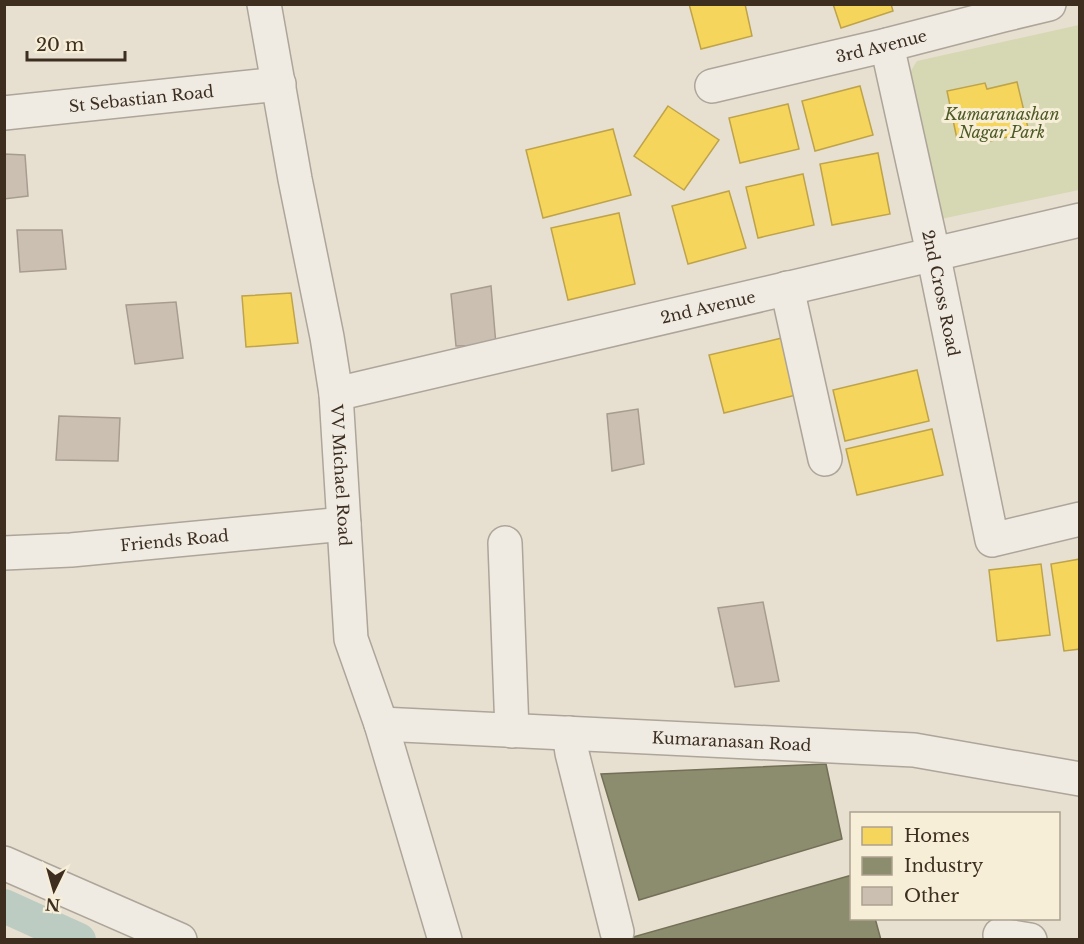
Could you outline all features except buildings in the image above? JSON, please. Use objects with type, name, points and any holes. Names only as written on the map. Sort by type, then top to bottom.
[{"type":"street","name":"VV Michael Road","points":[[264,4],[336,394],[351,639],[381,723],[445,939]]},
{"type":"street","name":"3rd Avenue","points":[[712,86],[887,45],[1002,10],[1049,4]]},
{"type":"street","name":"2nd Cross Road","points":[[887,45],[992,540],[1080,519]]},
{"type":"street","name":"St Sebastian Road","points":[[4,113],[279,84]]},
{"type":"street","name":"2nd Avenue","points":[[336,394],[1080,220]]},
{"type":"street","points":[[787,288],[825,459]]},
{"type":"street","name":"Friends Road","points":[[4,553],[71,550],[344,524]]},
{"type":"street","points":[[505,543],[512,731]]},
{"type":"street","name":"Kumaranasan Road","points":[[381,723],[914,750],[1080,779]]},
{"type":"street","points":[[569,734],[610,937]]},
{"type":"street","points":[[4,863],[180,939]]},
{"type":"green space","name":"Kumaranashan Nagar Park","points":[[1079,25],[1079,190],[941,219],[910,72],[917,61]]},
{"type":"waterway","points":[[4,906],[79,940]]}]
